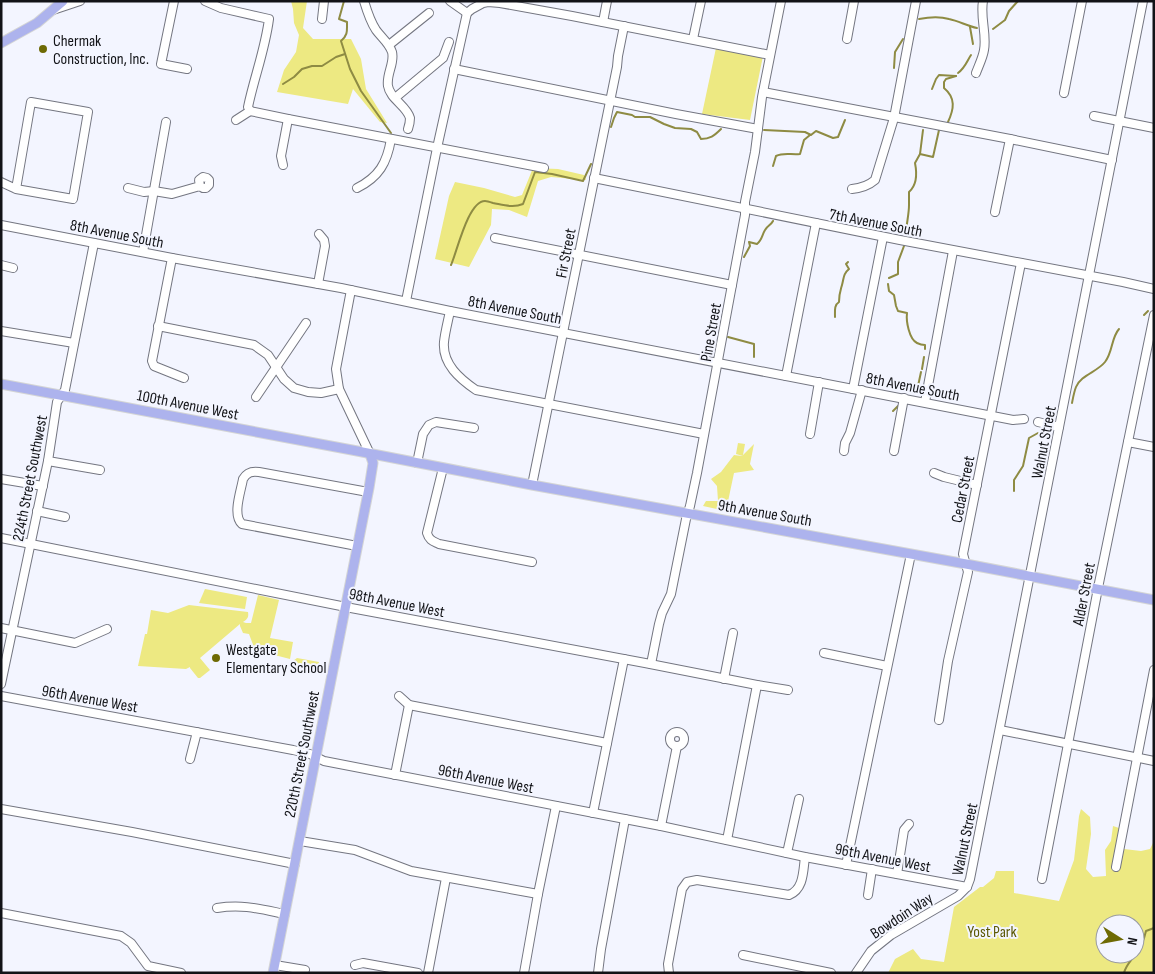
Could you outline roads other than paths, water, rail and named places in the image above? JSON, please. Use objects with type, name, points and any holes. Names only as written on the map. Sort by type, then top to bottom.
[{"type":"main road","points":[[1,44],[31,27],[63,1]]},
{"type":"main road","name":"100th Avenue West","points":[[1,384],[370,454]]},
{"type":"main road","name":"9th Avenue South","points":[[370,454],[1154,600]]},
{"type":"main road","name":"220th Street Southwest","points":[[274,969],[368,492],[373,463],[370,454]]},
{"type":"street","points":[[53,10],[80,1]]},
{"type":"street","points":[[174,1],[161,64],[187,69]]},
{"type":"street","points":[[205,1],[221,8],[269,19],[262,56],[252,86],[248,107],[250,111]]},
{"type":"street","points":[[322,19],[324,1]]},
{"type":"street","points":[[364,1],[368,16],[375,29],[389,45],[392,53],[388,86],[410,118],[408,129]]},
{"type":"street","points":[[450,1],[467,13]]},
{"type":"street","points":[[603,22],[607,1]]},
{"type":"street","points":[[693,40],[700,1]]},
{"type":"street","name":"Pine Street","points":[[651,664],[662,613],[671,594],[692,498],[745,215],[763,92],[780,1]]},
{"type":"street","points":[[847,40],[854,1]]},
{"type":"street","points":[[852,189],[862,188],[875,180],[894,118],[916,1]]},
{"type":"street","points":[[976,73],[984,51],[981,15],[983,1]]},
{"type":"street","points":[[1064,92],[1082,1]]},
{"type":"street","name":"Walnut Street","points":[[967,887],[1000,730],[1143,1]]},
{"type":"street","points":[[406,302],[454,69],[467,13],[472,9],[482,3],[501,2],[770,55]]},
{"type":"street","points":[[389,45],[429,13]]},
{"type":"street","name":"Fir Street","points":[[532,485],[564,333],[624,26]]},
{"type":"street","points":[[395,98],[443,58],[449,42]]},
{"type":"street","points":[[454,69],[758,129]]},
{"type":"street","points":[[763,92],[1112,160]]},
{"type":"street","points":[[1,182],[16,189],[73,199],[88,112],[31,102],[16,189]]},
{"type":"street","points":[[236,120],[250,111],[544,168]]},
{"type":"street","points":[[1094,116],[1154,128]]},
{"type":"street","points":[[283,165],[281,156],[288,119]]},
{"type":"street","points":[[143,252],[166,122]]},
{"type":"street","points":[[357,188],[377,174],[383,166],[391,139]]},
{"type":"street","points":[[995,212],[1010,139]]},
{"type":"street","name":"7th Avenue South","points":[[594,178],[953,251],[1154,289]]},
{"type":"street","points":[[128,188],[144,192],[154,191],[172,194],[200,186]]},
{"type":"street","points":[[786,376],[816,223]]},
{"type":"street","name":"8th Avenue South","points":[[1,225],[351,290],[450,311],[1013,420],[1024,419]]},
{"type":"street","points":[[318,284],[325,246],[324,240],[319,234]]},
{"type":"street","points":[[844,451],[845,443],[850,433],[858,390],[883,237]]},
{"type":"street","points":[[496,238],[732,285]]},
{"type":"street","name":"224th Street Southwest","points":[[1,684],[48,462],[58,402],[65,390],[94,243]]},
{"type":"street","points":[[925,402],[953,251]]},
{"type":"street","points":[[172,258],[152,361],[154,366],[184,378]]},
{"type":"street","name":"Cedar Street","points":[[939,720],[948,661],[968,572],[963,554],[1021,264]]},
{"type":"street","points":[[1,266],[13,268]]},
{"type":"street","points":[[351,290],[336,368],[339,389],[370,454]]},
{"type":"street","points":[[450,311],[444,343],[445,357],[460,378],[476,390],[704,434]]},
{"type":"street","name":"Alder Street","points":[[1042,880],[1098,589],[1154,315]]},
{"type":"street","points":[[256,397],[306,323]]},
{"type":"street","points":[[158,326],[254,345],[268,355],[284,379],[294,388],[321,393],[339,389]]},
{"type":"street","points":[[1,331],[74,344]]},
{"type":"street","points":[[810,434],[820,382]]},
{"type":"street","points":[[894,451],[904,398]]},
{"type":"street","points":[[416,463],[423,434],[429,425],[436,422],[474,428]]},
{"type":"street","points":[[1038,422],[1060,427]]},
{"type":"street","points":[[1128,442],[1154,447]]},
{"type":"street","points":[[48,462],[100,470]]},
{"type":"street","points":[[443,468],[427,533],[428,537],[439,544],[532,562]]},
{"type":"street","points":[[357,546],[242,524],[238,520],[237,508],[243,479],[250,472],[259,472],[368,492]]},
{"type":"street","points":[[934,472],[944,477],[977,485]]},
{"type":"street","points":[[1,478],[43,486]]},
{"type":"street","points":[[37,512],[65,517]]},
{"type":"street","name":"98th Avenue West","points":[[1,538],[346,607],[788,690]]},
{"type":"street","points":[[846,865],[911,554]]},
{"type":"street","points":[[1,628],[76,643],[107,629]]},
{"type":"street","points":[[724,679],[733,633]]},
{"type":"street","points":[[824,653],[887,666]]},
{"type":"street","points":[[593,813],[624,659]]},
{"type":"street","points":[[1116,867],[1154,670]]},
{"type":"street","points":[[728,840],[757,685]]},
{"type":"street","name":"96th Avenue West","points":[[1,696],[308,753],[324,761],[662,826],[805,857],[967,887]]},
{"type":"street","points":[[399,696],[409,705],[607,743]]},
{"type":"street","points":[[395,775],[409,705]]},
{"type":"street","points":[[1000,730],[1154,761]]},
{"type":"street","points":[[190,759],[197,732]]},
{"type":"street","points":[[662,826],[676,746]]},
{"type":"street","points":[[787,853],[799,799]]},
{"type":"street","points":[[524,973],[556,806]]},
{"type":"street","points":[[1,809],[295,864]]},
{"type":"street","points":[[598,973],[625,819]]},
{"type":"street","points":[[897,874],[904,830],[909,824]]},
{"type":"street","points":[[300,841],[355,850],[403,869],[538,894]]},
{"type":"street","points":[[669,973],[668,964],[682,889],[688,882],[697,880],[789,895],[800,886],[805,857]]},
{"type":"street","points":[[868,895],[872,869]]},
{"type":"street","points":[[428,973],[446,878]]},
{"type":"street","name":"Bowdoin Way","points":[[856,973],[871,951],[891,935],[957,896],[967,887]]},
{"type":"street","points":[[217,908],[246,906],[285,914]]},
{"type":"street","points":[[1,913],[121,936],[131,943],[148,966],[182,973]]},
{"type":"street","points":[[743,955],[831,973]]},
{"type":"street","points":[[354,965],[363,963],[418,973]]},
{"type":"street","points":[[274,969],[305,970]]},
{"type":"waterway","points":[[344,1],[339,19],[347,22],[346,35],[341,41],[350,69],[361,91],[391,133]]},
{"type":"waterway","points":[[993,29],[1005,20],[1009,11],[1018,1]]},
{"type":"waterway","points":[[919,19],[942,17],[977,28]]},
{"type":"waterway","points":[[970,27],[973,44]]},
{"type":"waterway","points":[[894,68],[895,52],[903,39]]},
{"type":"waterway","points":[[283,84],[302,69],[322,66],[336,57],[345,54]]},
{"type":"waterway","points":[[958,73],[971,55]]},
{"type":"waterway","points":[[932,89],[939,75],[956,76]]},
{"type":"waterway","points":[[948,122],[953,104],[951,96],[944,88],[944,82],[946,79],[956,76]]},
{"type":"waterway","points":[[611,127],[617,112],[635,117],[650,117],[675,128],[691,129],[697,132],[701,139],[712,137],[721,129]]},
{"type":"waterway","points":[[764,130],[805,132],[811,135],[816,131],[833,138],[838,137],[845,120]]},
{"type":"waterway","points":[[906,235],[909,192],[915,182],[915,163],[920,154],[923,130]]},
{"type":"waterway","points":[[920,154],[933,157],[939,130]]},
{"type":"waterway","points":[[773,166],[776,156],[800,154],[804,140],[810,135]]},
{"type":"waterway","points":[[451,265],[468,218],[479,203],[485,201],[508,206],[523,204],[535,172],[583,181],[591,164]]},
{"type":"waterway","points":[[744,257],[750,246],[749,242],[757,244],[773,221]]},
{"type":"waterway","points":[[889,278],[898,274],[898,262],[904,246]]},
{"type":"waterway","points":[[835,317],[835,310],[839,302],[844,276],[849,269],[846,264],[848,262]]},
{"type":"waterway","points":[[888,284],[889,291],[894,295],[898,311],[907,313],[912,338],[917,343],[925,345],[925,349]]},
{"type":"waterway","points":[[1144,315],[1148,311]]},
{"type":"waterway","points":[[1072,403],[1078,383],[1102,365],[1108,358],[1119,329]]},
{"type":"waterway","points":[[728,337],[754,344],[754,357]]},
{"type":"waterway","points":[[922,369],[924,357]]},
{"type":"waterway","points":[[918,386],[921,372]]},
{"type":"waterway","points":[[893,411],[898,406]]},
{"type":"waterway","points":[[1014,491],[1014,480],[1023,466],[1029,438],[1038,433]]},
{"type":"waterway","points":[[1124,973],[1127,965],[1141,946],[1146,931],[1154,928]]},
{"type":"place","name":"Chermak Construction, Inc.","points":[[43,49]]},
{"type":"place","name":"Westgate Elementary School","points":[[216,658]]},
{"type":"park label","name":"Yost Park","points":[[992,931]]}]
